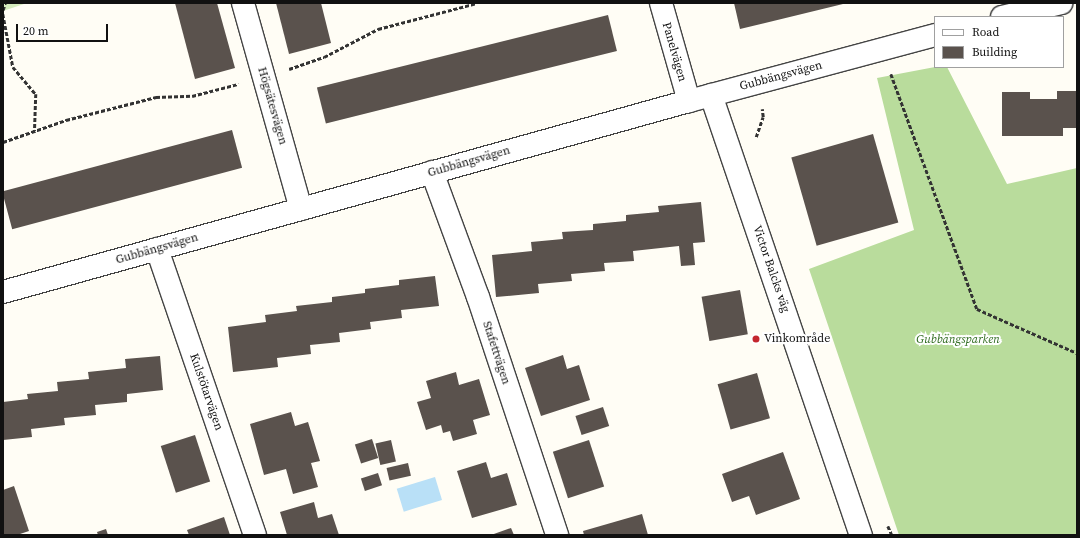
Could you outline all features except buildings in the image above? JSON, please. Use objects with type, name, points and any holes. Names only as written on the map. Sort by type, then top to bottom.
[{"type":"street","name":"Högsätesvägen","points":[[243,3],[301,209]]},
{"type":"street","name":"Panelvägen","points":[[661,3],[689,101]]},
{"type":"street","points":[[1006,16],[1061,3]]},
{"type":"street","name":"Gubbängsvägen","points":[[3,292],[761,81],[934,35]]},
{"type":"street","name":"Victor Balcks väg","points":[[711,95],[862,535]]},
{"type":"street","name":"Stafettvägen","points":[[432,172],[478,297],[557,535]]},
{"type":"street","name":"Kulstötarvägen","points":[[157,249],[255,535]]},
{"type":"path","points":[[3,10],[5,3]]},
{"type":"path","points":[[3,14],[13,67],[36,94],[35,131]]},
{"type":"path","points":[[882,49],[978,309],[1077,353]]},
{"type":"path","points":[[757,141],[756,135],[763,117],[761,81]]},
{"type":"path","points":[[887,521],[892,535]]},
{"type":"green space","points":[[3,3],[27,3],[3,11]]},
{"type":"green space","name":"Gubbängsparken","points":[[934,67],[948,68],[1007,184],[1077,168],[1077,535],[899,535],[809,269],[914,230],[877,78]]},
{"type":"water","points":[[435,477],[442,500],[404,512],[397,489]]},
{"type":"place","name":"Vinkområde","points":[[756,339]]}]
